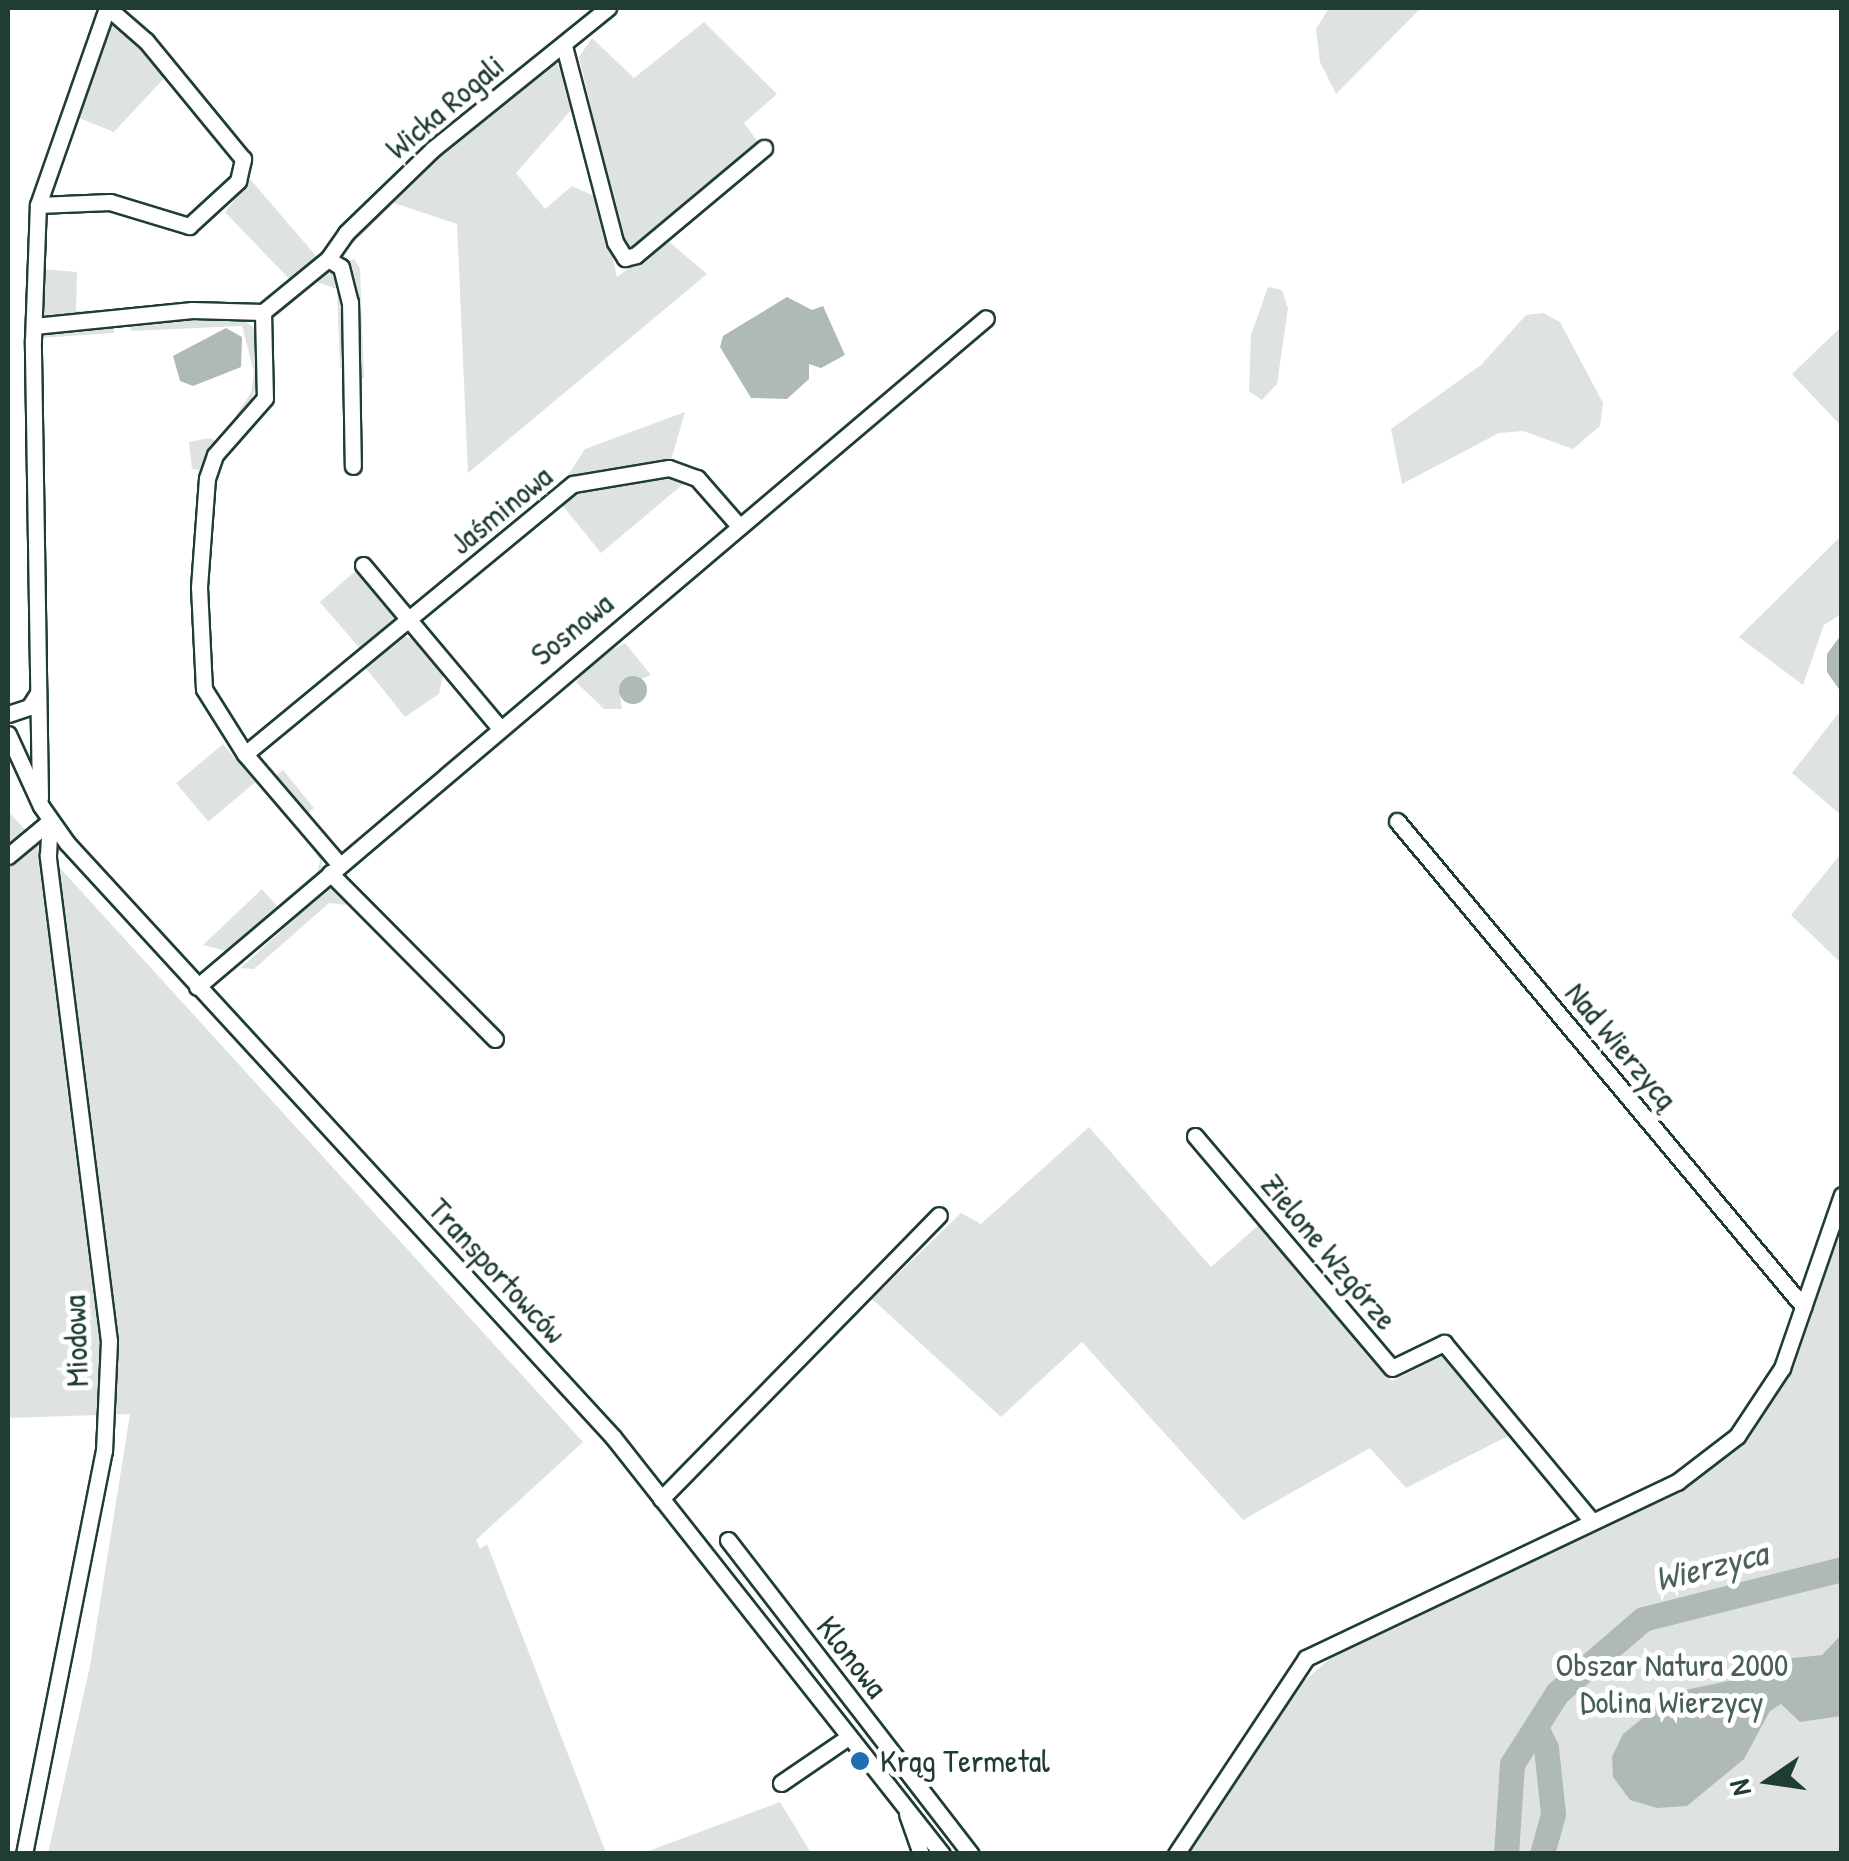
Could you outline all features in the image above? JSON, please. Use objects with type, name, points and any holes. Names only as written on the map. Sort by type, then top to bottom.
[{"type":"street","points":[[38,204],[110,202],[190,226],[238,181],[243,159],[146,42],[107,8],[38,204],[34,326],[41,806]]},
{"type":"street","name":"Wicka Rogali","points":[[263,312],[328,258],[432,149],[608,8]]},
{"type":"street","points":[[564,46],[603,176],[615,242],[625,258],[636,255],[764,148]]},
{"type":"street","points":[[328,258],[341,267],[349,289],[353,466]]},
{"type":"street","points":[[34,326],[192,310],[263,312],[265,398],[216,455],[207,478],[200,547],[204,689],[245,754],[334,868],[495,1039]]},
{"type":"street","name":"Sosnowa","points":[[197,987],[498,726],[986,318]]},
{"type":"street","name":"Jaśminowa","points":[[245,754],[573,484],[669,468],[697,478],[739,526]]},
{"type":"street","points":[[363,565],[498,726]]},
{"type":"street","points":[[8,714],[29,707],[38,693]]},
{"type":"street","name":"Transportowców","points":[[8,734],[50,822],[612,1437],[942,1854]]},
{"type":"street","name":"Nad Wierzycą","points":[[1397,821],[1803,1306]]},
{"type":"street","points":[[8,856],[50,822]]},
{"type":"street","name":"Miodowa","points":[[24,1854],[104,1451],[109,1342],[48,855],[50,822]]},
{"type":"street","name":"Zielone Wzgórze","points":[[1195,1136],[1392,1368],[1444,1343],[1590,1519]]},
{"type":"street","points":[[1176,1854],[1306,1658],[1590,1519],[1677,1482],[1737,1436],[1782,1368],[1842,1195]]},
{"type":"street","points":[[662,1499],[940,1215]]},
{"type":"street","name":"Klonowa","points":[[728,1540],[971,1854]]},
{"type":"street","points":[[781,1783],[843,1733],[860,1713]]},
{"type":"street","points":[[906,1810],[922,1854]]},
{"type":"green space","points":[[1329,8],[1421,8],[1336,94],[1320,62],[1316,29]]},
{"type":"green space","points":[[704,22],[777,94],[744,123],[758,142],[632,251],[622,242],[579,57],[592,38],[634,78]]},
{"type":"green space","points":[[112,23],[123,26],[168,74],[114,132],[74,116]]},
{"type":"green space","points":[[555,62],[573,81],[564,86],[573,108],[516,173],[545,209],[572,186],[601,199],[617,277],[667,240],[707,274],[468,473],[457,224],[394,203],[341,255],[340,250],[418,170]]},
{"type":"green space","points":[[250,179],[317,257],[292,282],[225,212]]},
{"type":"green space","points":[[354,259],[360,268],[364,378],[356,377],[348,262]]},
{"type":"green space","points":[[40,269],[77,272],[76,311],[173,307],[39,318]]},
{"type":"green space","points":[[334,271],[343,283],[346,368],[340,368],[337,289],[317,282],[277,316],[277,310],[319,275]]},
{"type":"green space","points":[[1268,287],[1282,290],[1288,308],[1277,384],[1262,400],[1249,391],[1251,335]]},
{"type":"green space","points":[[1543,313],[1560,322],[1603,403],[1600,426],[1573,449],[1523,431],[1499,433],[1402,484],[1391,429],[1481,365],[1526,315]]},
{"type":"green space","points":[[237,315],[253,327],[262,374],[244,417],[236,415],[251,393],[254,372],[242,326],[131,331],[131,324]]},
{"type":"green space","points":[[114,326],[114,333],[40,338],[51,331]]},
{"type":"green space","points":[[1841,327],[1841,426],[1792,374]]},
{"type":"green space","points":[[685,412],[671,460],[567,477],[585,449]]},
{"type":"green space","points":[[210,438],[220,443],[201,470],[192,469],[189,442]]},
{"type":"green space","points":[[671,476],[688,480],[601,553],[559,501],[583,488]]},
{"type":"green space","points":[[1841,536],[1841,614],[1824,625],[1803,685],[1739,637]]},
{"type":"green space","points":[[359,568],[402,618],[363,652],[320,602]]},
{"type":"green space","points":[[401,635],[421,642],[444,670],[439,694],[405,717],[365,667]]},
{"type":"green space","points":[[625,643],[651,675],[619,688],[622,709],[604,709],[576,682],[595,658]]},
{"type":"green space","points":[[1842,711],[1841,815],[1792,773]]},
{"type":"green space","points":[[223,744],[255,782],[208,822],[176,783]]},
{"type":"green space","points":[[283,770],[314,808],[304,816],[273,778]]},
{"type":"green space","points":[[8,811],[583,1442],[476,1540],[480,1549],[487,1544],[606,1853],[48,1853],[90,1666],[130,1414],[8,1418]]},
{"type":"green space","points":[[301,831],[322,855],[321,873],[230,952],[203,945],[262,889],[277,906],[318,871],[320,860]]},
{"type":"green space","points":[[1842,857],[1841,963],[1791,915]]},
{"type":"green space","points":[[329,887],[357,906],[329,903],[254,969],[241,968]]},
{"type":"green space","points":[[1089,1127],[1211,1267],[1260,1224],[1392,1381],[1444,1355],[1510,1435],[1406,1488],[1370,1448],[1243,1520],[1082,1342],[1001,1417],[872,1299],[961,1213],[981,1224]]},
{"type":"green space","name":"Obszar Natura 2000 Dolina Wierzycy","points":[[1841,1217],[1841,1853],[1184,1854],[1298,1686],[1332,1657],[1672,1494],[1741,1444],[1785,1373]]},
{"type":"green space","points":[[780,1802],[811,1853],[643,1853]]},
{"type":"shaded area","points":[[787,297],[812,310],[823,306],[845,355],[821,368],[809,364],[809,379],[787,399],[751,398],[720,347],[723,336]]},
{"type":"shaded area","points":[[226,328],[242,337],[241,367],[193,386],[180,381],[173,356]]},
{"type":"shaded area","points":[[1841,635],[1841,692],[1827,672],[1827,654]]},
{"type":"shaded area","points":[[633,676],[643,680],[647,690],[643,700],[633,704],[623,700],[619,690],[623,680]]},
{"type":"shaded area","points":[[1841,1635],[1841,1716],[1800,1722],[1781,1704],[1770,1711],[1744,1759],[1687,1806],[1657,1808],[1630,1800],[1613,1777],[1612,1757],[1623,1734],[1675,1692],[1753,1676],[1774,1660],[1822,1655]]},
{"type":"waterway","name":"Wierzyca","points":[[1506,1854],[1512,1764],[1557,1693],[1643,1619],[1842,1569]]},
{"type":"waterway","points":[[1536,1727],[1546,1748],[1553,1814],[1542,1854]]},
{"type":"place","name":"Krąg Termetal","points":[[860,1761]]}]
